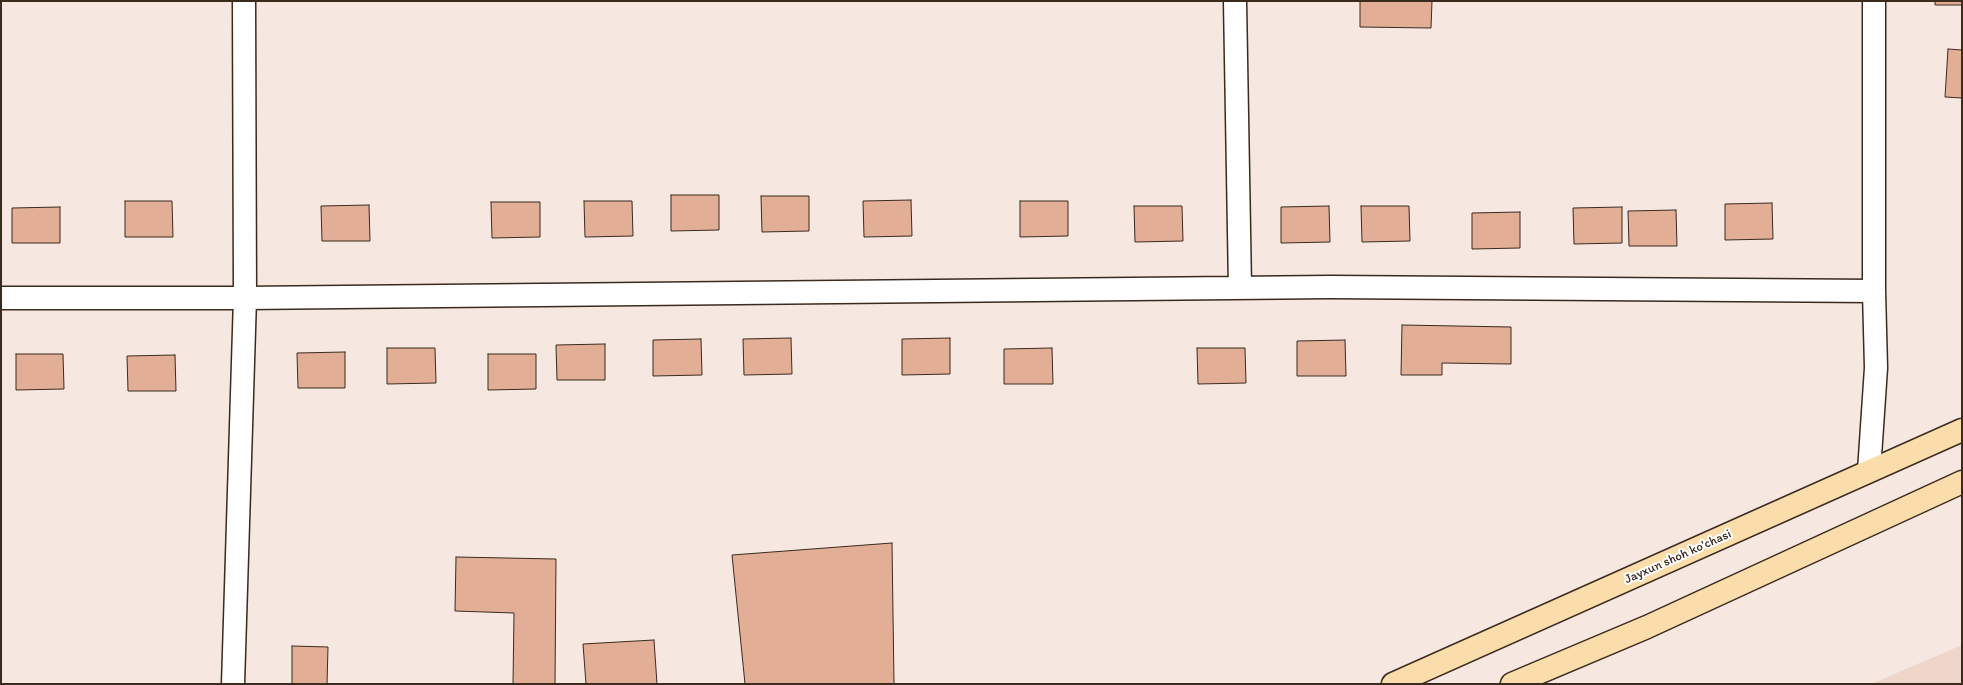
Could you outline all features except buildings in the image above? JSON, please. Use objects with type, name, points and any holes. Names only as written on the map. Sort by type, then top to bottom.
[{"type":"highway","name":"Jayxun shoh ko'chasi","points":[[1393,684],[1962,430]]},
{"type":"highway","points":[[1512,684],[1647,627],[1962,482]]},
{"type":"street","points":[[232,684],[245,298],[244,1]]},
{"type":"street","points":[[1235,1],[1240,288]]},
{"type":"street","points":[[1869,471],[1876,368],[1874,291],[1874,1]]},
{"type":"street","points":[[1,298],[245,298],[1240,288],[1874,291]]},
{"type":"shaded area","points":[[1962,645],[1962,684],[1871,684]]}]
